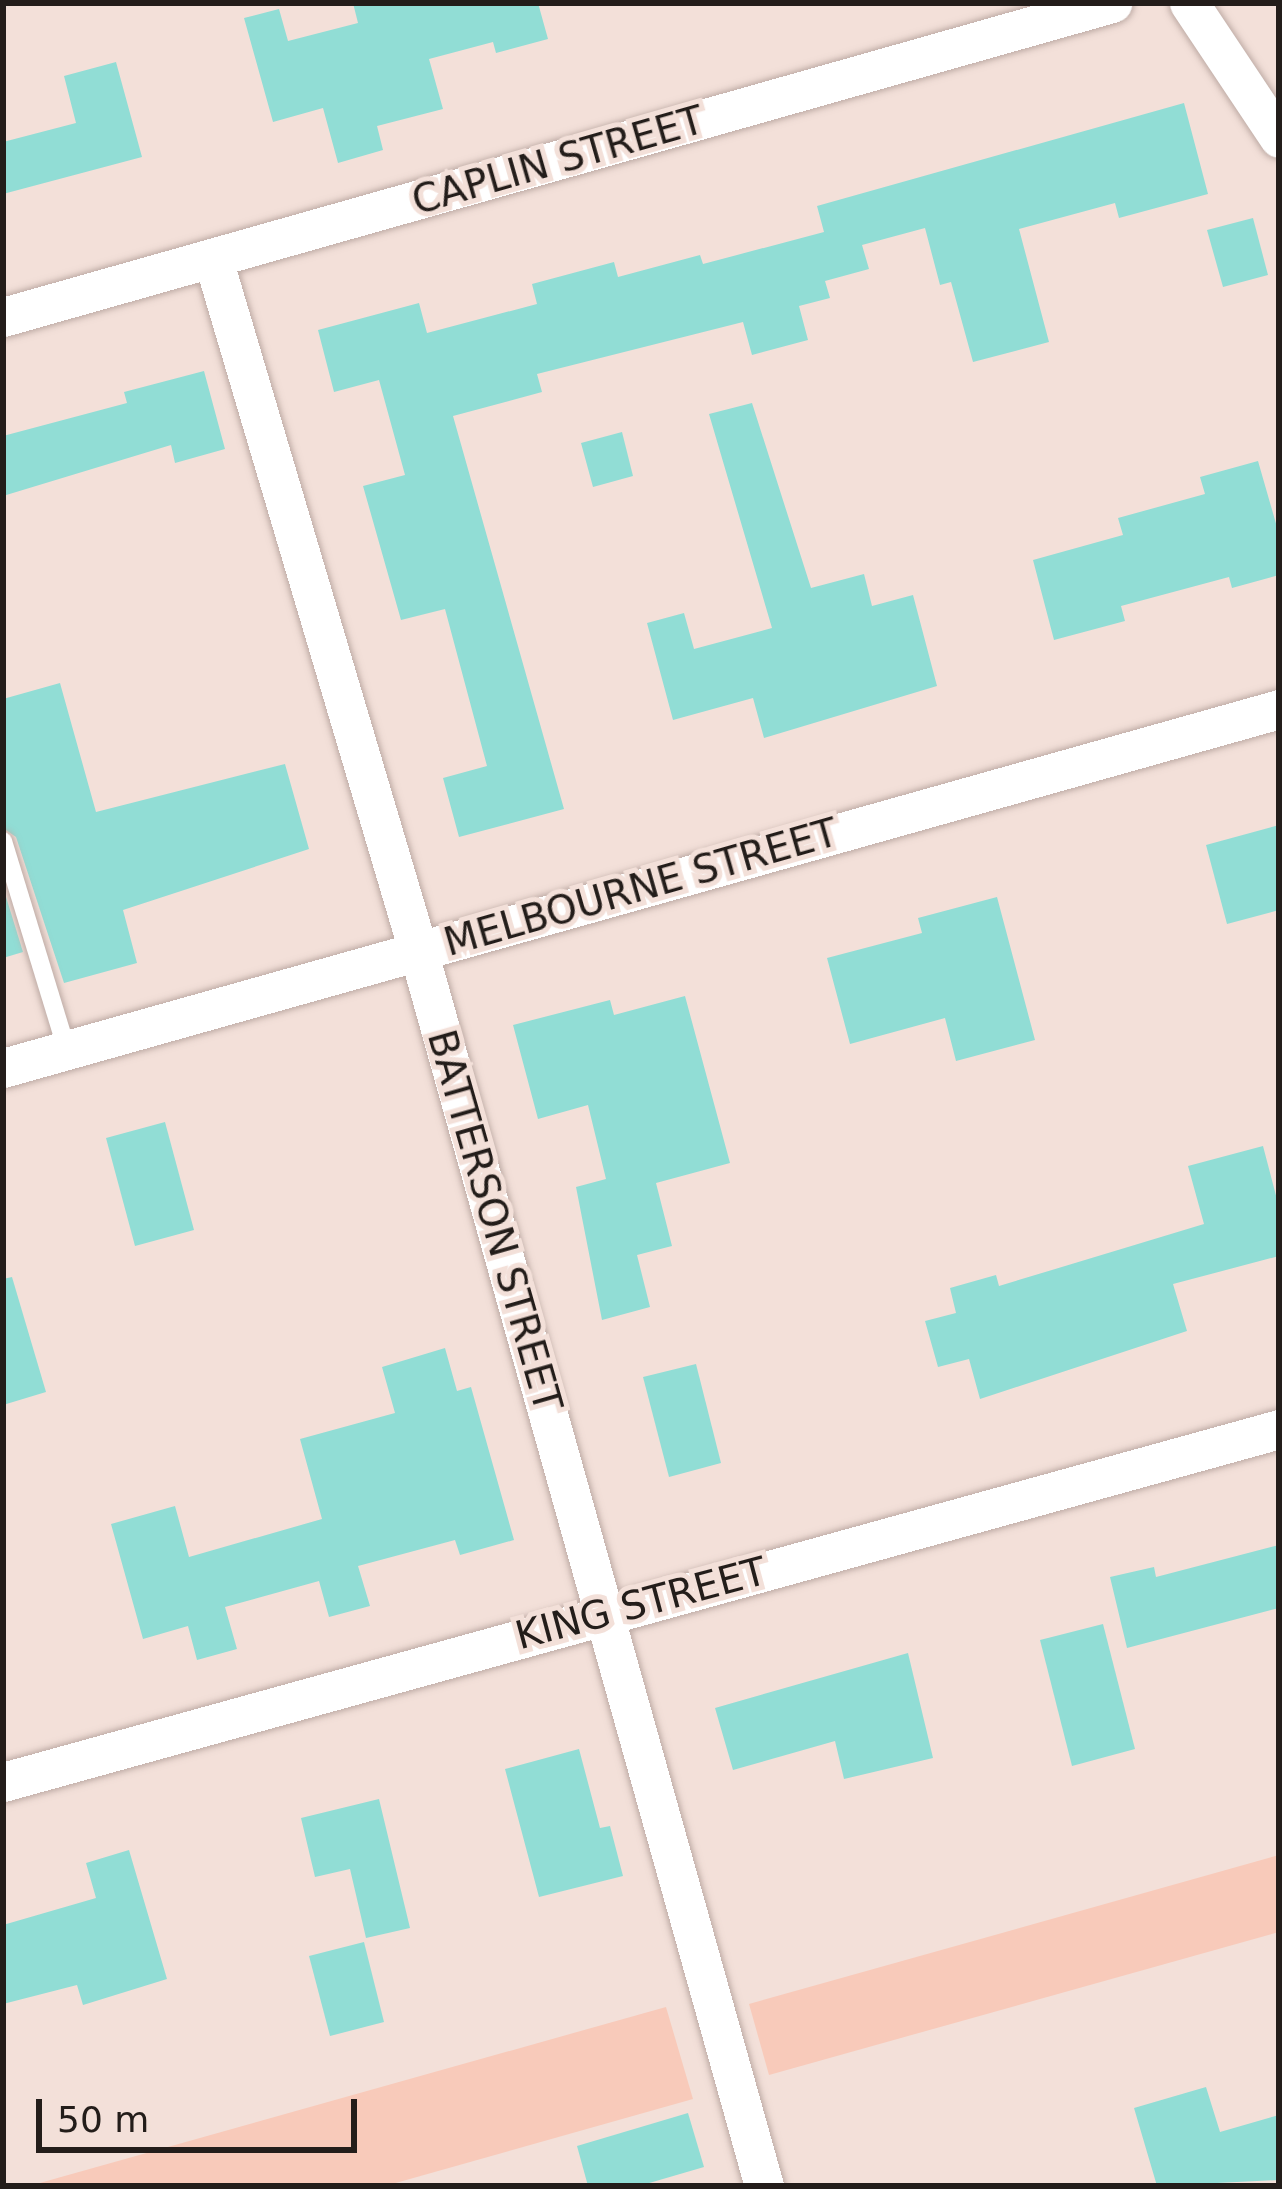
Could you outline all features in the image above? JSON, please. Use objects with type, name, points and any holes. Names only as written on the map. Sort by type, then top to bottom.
[{"type":"street","name":"CAPLIN STREET","points":[[3,317],[1112,3]]},
{"type":"street","points":[[1189,3],[1279,138]]},
{"type":"street","name":"BATTERSON STREET","points":[[213,259],[418,950],[764,2186]]},
{"type":"street","name":"MELBOURNE STREET","points":[[3,1068],[1279,710]]},
{"type":"street","name":"KING STREET","points":[[3,1782],[1279,1429]]},
{"type":"lane","points":[[3,841],[67,1050]]},
{"type":"shaded area","points":[[1279,1855],[1279,1932],[769,2075],[749,2004]]},
{"type":"shaded area","points":[[666,2007],[693,2099],[385,2186],[29,2186]]},
{"type":"building","points":[[353,3],[538,3],[548,39],[496,53],[493,42],[429,59],[443,109],[377,126],[383,150],[338,163],[323,108],[273,122],[244,18],[279,9],[288,41],[358,23]]},
{"type":"building","points":[[116,62],[142,157],[3,194],[3,142],[76,123],[64,76]]},
{"type":"building","points":[[1184,103],[1208,194],[1119,218],[1115,203],[1019,229],[1049,342],[973,362],[951,282],[940,285],[925,228],[862,245],[869,269],[825,281],[830,298],[799,306],[808,340],[752,355],[743,322],[537,374],[542,392],[453,416],[564,809],[459,837],[443,778],[487,766],[445,609],[401,620],[363,486],[405,475],[379,380],[334,392],[318,330],[419,303],[427,333],[537,304],[532,284],[614,262],[618,277],[700,255],[703,264],[824,232],[817,206]]},
{"type":"building","points":[[1253,218],[1268,275],[1223,287],[1207,230]]},
{"type":"building","points":[[204,371],[225,449],[175,463],[171,445],[3,496],[3,436],[127,403],[124,392]]},
{"type":"building","points":[[752,403],[811,588],[864,574],[872,606],[913,595],[937,686],[764,738],[753,698],[673,720],[647,623],[684,613],[694,649],[772,628],[709,414]]},
{"type":"building","points":[[622,432],[633,476],[593,487],[581,443]]},
{"type":"building","points":[[1258,461],[1279,534],[1279,575],[1232,588],[1229,577],[1121,606],[1125,621],[1054,640],[1033,560],[1123,535],[1118,518],[1205,494],[1200,477]]},
{"type":"building","points":[[60,683],[96,812],[285,764],[309,849],[123,910],[137,963],[64,983],[16,837],[3,828],[3,699]]},
{"type":"building","points":[[1279,825],[1279,910],[1227,924],[1206,845]]},
{"type":"building","points":[[3,887],[23,952],[3,958]]},
{"type":"building","points":[[997,897],[1035,1040],[956,1061],[945,1018],[850,1044],[827,958],[922,933],[918,918]]},
{"type":"building","points":[[685,996],[730,1163],[656,1183],[672,1246],[637,1255],[650,1307],[602,1320],[576,1187],[606,1179],[588,1105],[538,1119],[513,1025],[610,1000],[614,1015]]},
{"type":"building","points":[[165,1122],[194,1230],[135,1246],[106,1138]]},
{"type":"building","points":[[1263,1146],[1279,1207],[1279,1256],[1173,1284],[1187,1331],[980,1399],[969,1359],[938,1367],[925,1321],[956,1313],[950,1288],[996,1275],[999,1286],[1204,1224],[1188,1166]]},
{"type":"building","points":[[12,1277],[46,1392],[3,1405],[3,1279]]},
{"type":"building","points":[[445,1348],[457,1391],[471,1387],[514,1540],[460,1555],[455,1540],[358,1566],[370,1606],[329,1617],[319,1581],[225,1607],[237,1649],[197,1660],[188,1626],[143,1639],[111,1524],[175,1506],[189,1557],[322,1519],[300,1439],[395,1413],[382,1367]]},
{"type":"building","points":[[696,1364],[721,1463],[669,1477],[643,1377]]},
{"type":"building","points":[[1279,1545],[1279,1608],[1127,1648],[1110,1577],[1154,1567],[1156,1577]]},
{"type":"building","points":[[1103,1624],[1135,1749],[1072,1766],[1040,1640]]},
{"type":"building","points":[[908,1653],[933,1758],[844,1779],[835,1741],[733,1770],[715,1708]]},
{"type":"building","points":[[579,1749],[600,1828],[610,1826],[623,1876],[539,1897],[505,1769]]},
{"type":"building","points":[[379,1799],[410,1928],[366,1938],[350,1869],[315,1877],[301,1818]]},
{"type":"building","points":[[129,1850],[167,1979],[83,2005],[77,1985],[3,2004],[3,1925],[96,1898],[86,1863]]},
{"type":"building","points":[[364,1942],[384,2022],[330,2036],[309,1956]]},
{"type":"building","points":[[1206,2087],[1220,2132],[1279,2115],[1279,2180],[1157,2186],[1134,2108]]},
{"type":"building","points":[[688,2113],[704,2167],[639,2186],[588,2186],[577,2146]]}]
